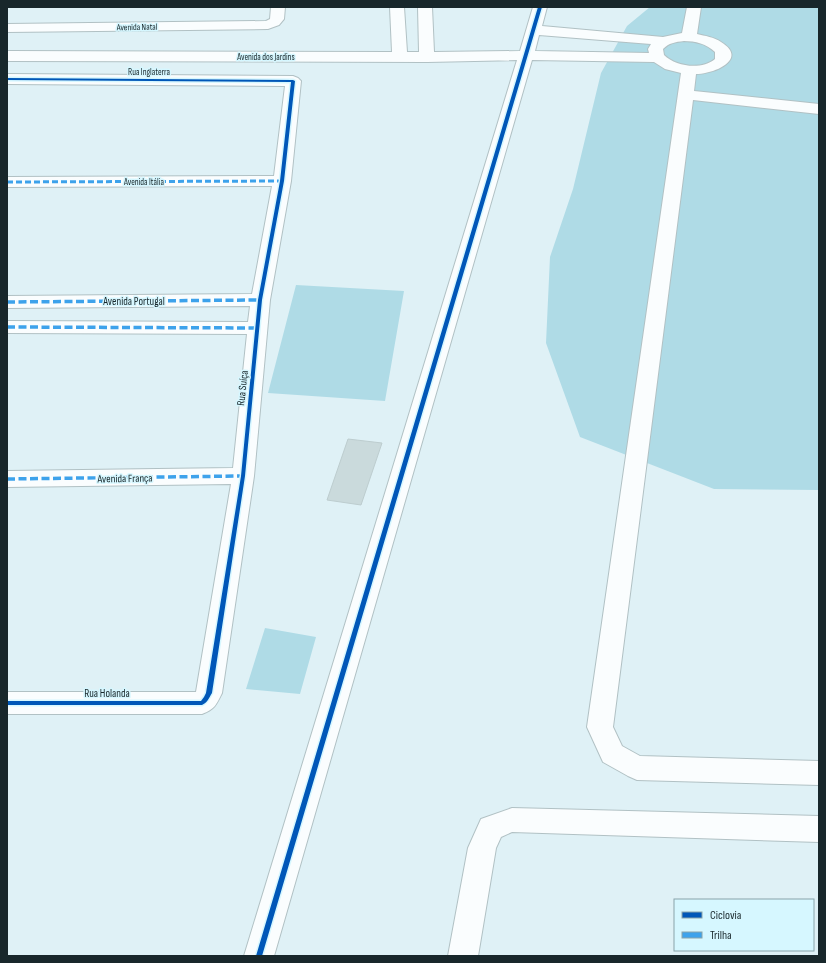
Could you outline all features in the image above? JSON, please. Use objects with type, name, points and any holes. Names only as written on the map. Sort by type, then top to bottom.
[{"type":"street","name":"Avenida Natal","points":[[7,28],[268,25],[276,21],[278,7]]},
{"type":"street","points":[[397,7],[400,57]]},
{"type":"street","points":[[425,7],[427,57]]},
{"type":"street","points":[[259,956],[540,7]]},
{"type":"street","points":[[688,37],[694,7]]},
{"type":"street","points":[[533,30],[663,41]]},
{"type":"street","points":[[688,37],[714,44],[720,48],[723,53],[723,58],[715,66],[690,70],[670,66],[658,58],[655,53],[655,49],[663,41],[670,38],[688,37]]},
{"type":"street","name":"Avenida dos Jardins","points":[[7,56],[427,57],[525,55],[658,58]]},
{"type":"street","points":[[690,70],[600,728],[612,754],[637,768],[819,773]]},
{"type":"street","name":"Rua Inglaterra","points":[[7,79],[291,80]]},
{"type":"street","name":"Rua Suíça","points":[[206,699],[209,693],[243,476],[260,300],[282,182],[293,81],[291,80]]},
{"type":"street","points":[[686,95],[819,109]]},
{"type":"street","name":"Avenida Itália","points":[[7,182],[282,182]]},
{"type":"street","name":"Avenida Portugal","points":[[7,302],[260,300]]},
{"type":"street","points":[[7,327],[258,328]]},
{"type":"street","name":"Avenida França","points":[[7,479],[243,476]]},
{"type":"street","name":"Rua Holanda","points":[[7,703],[202,703],[206,699]]},
{"type":"street","points":[[463,956],[482,848],[491,828],[512,820],[819,829]]},
{"type":"shaded area","points":[[650,7],[819,7],[819,490],[714,489],[580,437],[546,343],[550,257],[573,189],[601,73],[627,26]]},
{"type":"shaded area","points":[[296,285],[404,291],[385,401],[268,393]]},
{"type":"shaded area","points":[[265,628],[316,637],[300,694],[246,689]]},
{"type":"building","points":[[348,439],[382,443],[361,505],[327,500]]},
{"type":"marked path","points":[[7,182],[282,181]]},
{"type":"marked path","points":[[7,302],[260,300]]},
{"type":"marked path","points":[[7,327],[258,328]]},
{"type":"marked path","points":[[7,479],[243,476]]},
{"type":"cycle path","points":[[259,956],[540,7]]},
{"type":"cycle path","points":[[7,79],[293,81],[282,181],[260,300],[243,476],[209,693],[202,703],[7,703]]}]
